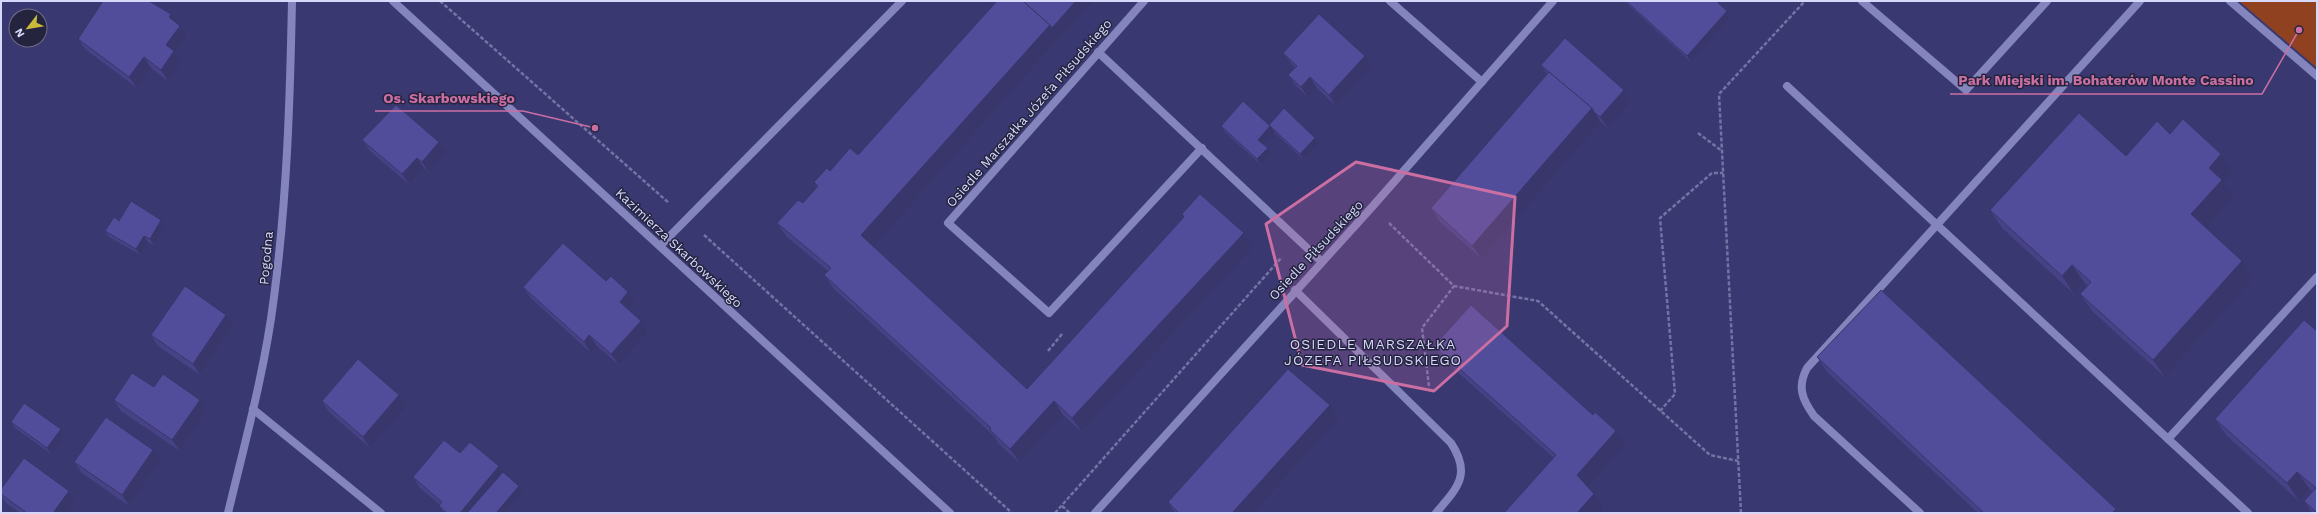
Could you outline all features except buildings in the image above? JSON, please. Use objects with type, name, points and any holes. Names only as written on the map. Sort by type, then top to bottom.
[{"type":"street","name":"Pogodna","points":[[228,513],[253,409],[275,290],[290,133],[292,1]]},
{"type":"street","name":"Kazimierza Skarbowskiego","points":[[393,1],[950,513]]},
{"type":"street","points":[[660,246],[902,1]]},
{"type":"street","name":"Osiedle Marszałka Józefa Piłsudskiego","points":[[1144,1],[948,223],[1049,314],[1202,148]]},
{"type":"street","points":[[1390,1],[1482,82]]},
{"type":"street","name":"Osiedle Piłsudskiego","points":[[1096,513],[1321,261],[1372,207],[1553,1]]},
{"type":"street","points":[[1862,1],[1966,90],[2047,1]]},
{"type":"street","points":[[1920,513],[1814,416],[1805,403],[1801,390],[1802,378],[1807,368],[1938,226],[2140,1]]},
{"type":"street","points":[[2230,1],[2317,76]]},
{"type":"street","points":[[1098,52],[1321,261]]},
{"type":"street","points":[[1787,86],[2248,513]]},
{"type":"street","points":[[2168,439],[2317,277]]},
{"type":"street","points":[[1295,290],[1451,443],[1460,457],[1463,471],[1459,484],[1436,513]]},
{"type":"street","points":[[253,409],[381,513]]},
{"type":"path","points":[[440,1],[686,219],[1012,513]]},
{"type":"path","points":[[1741,513],[1719,94],[1805,1]]},
{"type":"path","points":[[1698,133],[1722,150]]},
{"type":"path","points":[[1660,411],[1675,394],[1660,218],[1712,173],[1723,173]]},
{"type":"path","points":[[1372,207],[1454,286],[1538,301],[1710,455],[1738,461]]},
{"type":"path","points":[[1055,513],[1286,253]]},
{"type":"path","points":[[1418,411],[1430,394],[1422,328],[1454,286]]},
{"type":"path","points":[[1048,351],[1063,333]]},
{"type":"path","points":[[1062,506],[1070,513]]},
{"type":"highlighted area","points":[[1356,162],[1515,197],[1507,326],[1434,391],[1302,365],[1266,224]]},
{"type":"shaded area","points":[[2239,1],[2317,1],[2317,68]]},
{"type":"place","name":"Park Miejski im. Bohaterów Monte Cassino","points":[[2299,30]]},
{"type":"place","name":"Os. Skarbowskiego","points":[[595,128]]},
{"type":"district","name":"OSIEDLE MARSZAŁKA JÓZEFA PIŁSUDSKIEGO","points":[[1373,352]]}]
